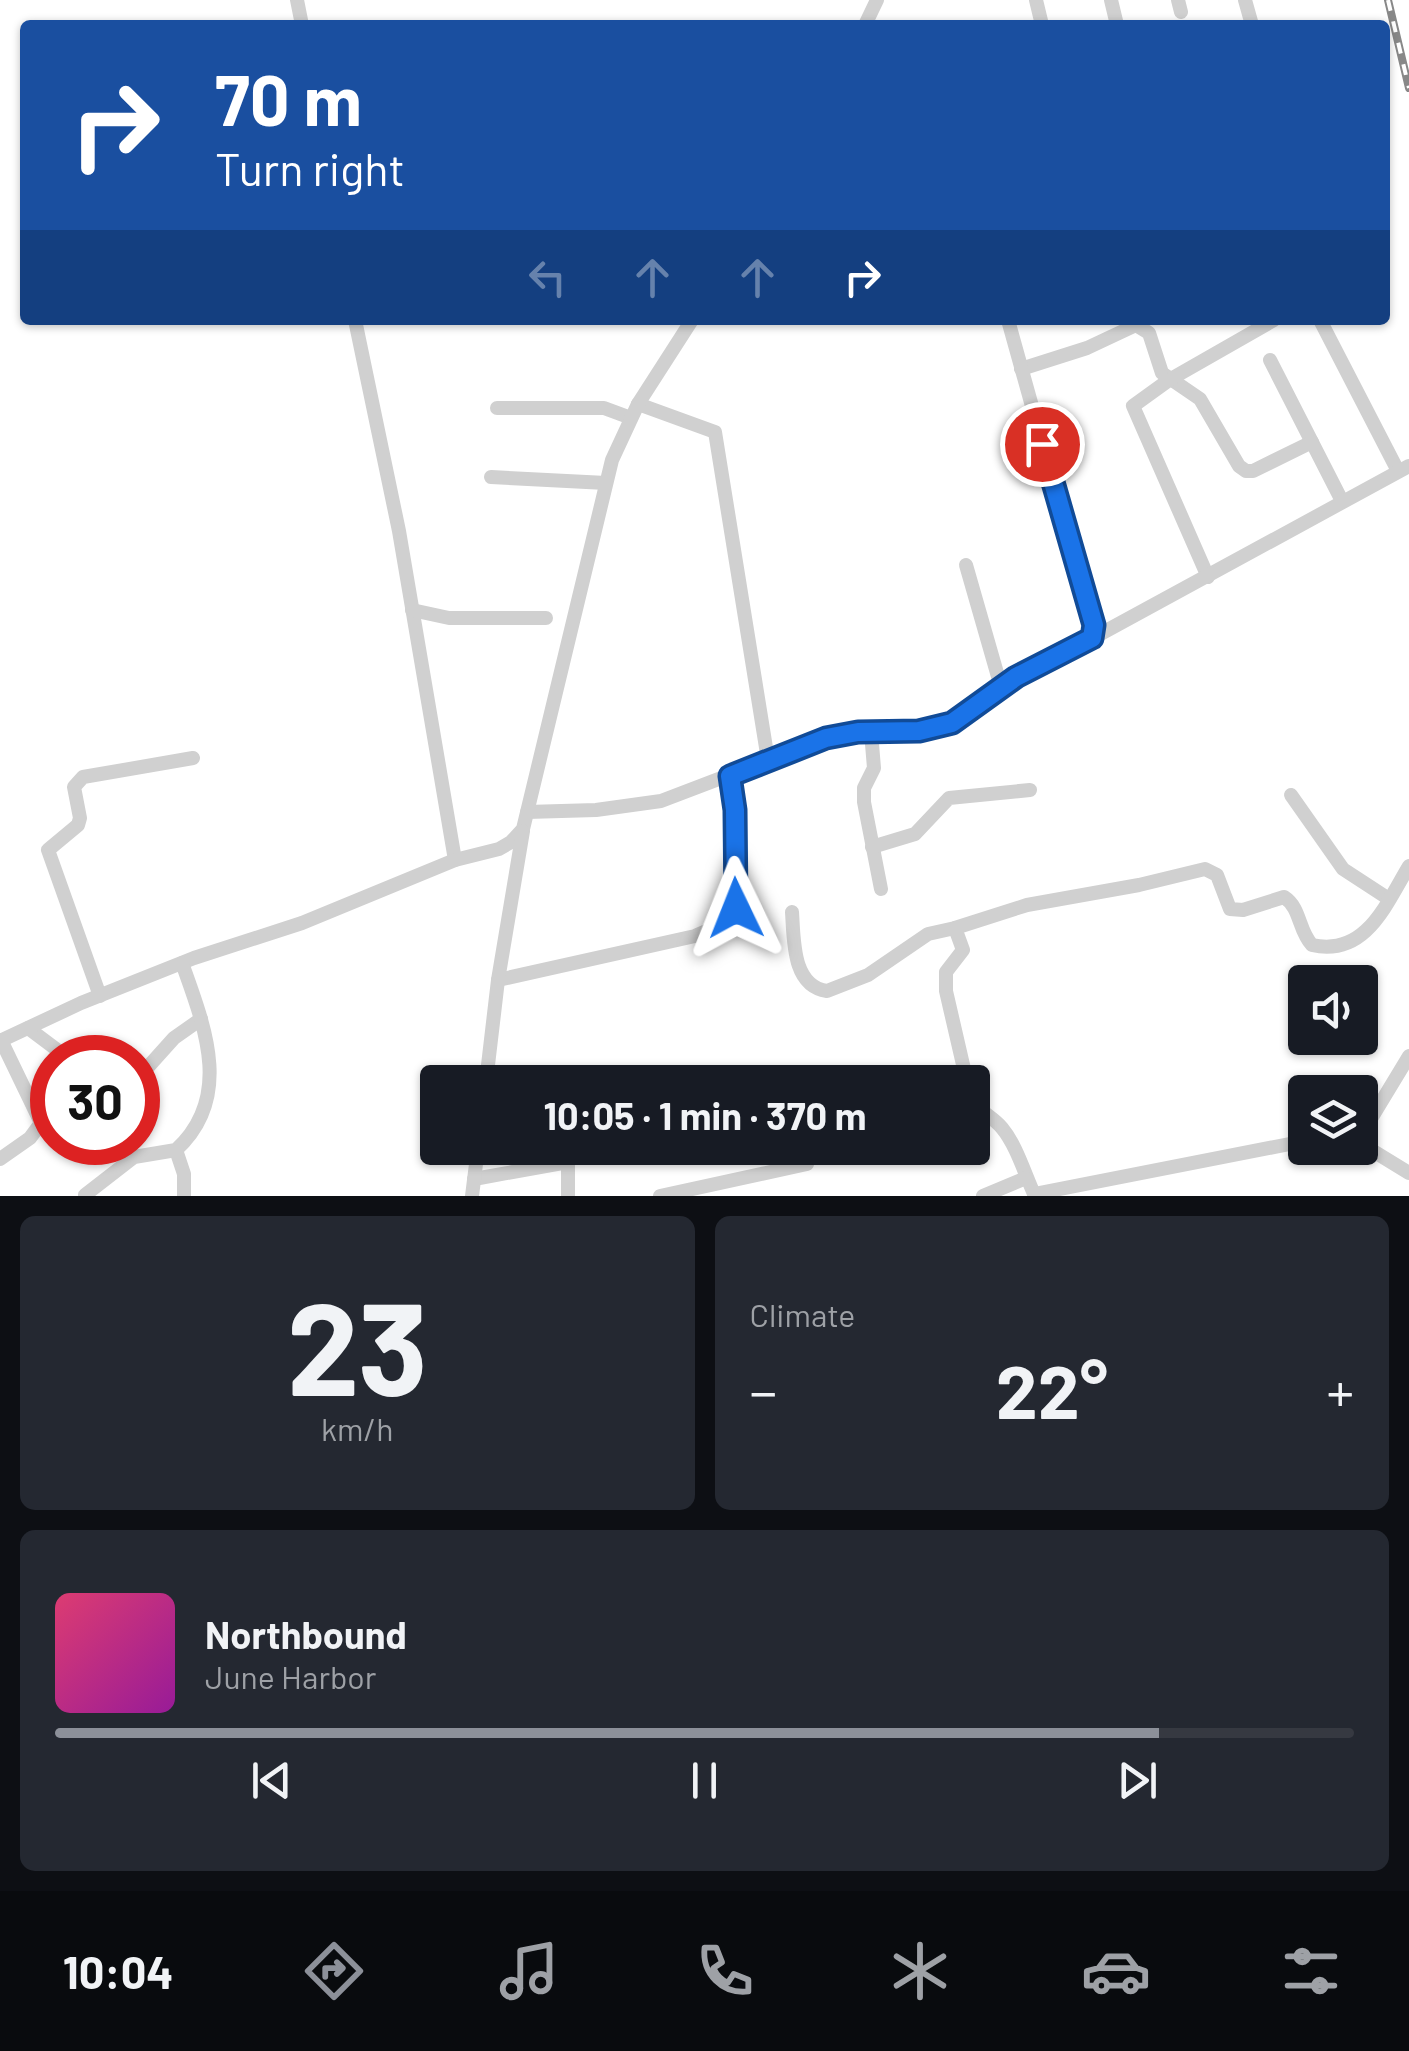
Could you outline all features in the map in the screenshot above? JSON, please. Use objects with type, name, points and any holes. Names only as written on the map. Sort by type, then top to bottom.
[{"type":"street","points":[[356,325],[412,610],[455,860]]},
{"type":"street","points":[[488,1065],[523,828],[612,460],[634,411],[689,325]]},
{"type":"street","points":[[1009,325],[1094,625],[1092,638]]},
{"type":"street","points":[[1021,370],[1087,348],[1136,325],[1149,333],[1157,362],[1170,380],[1200,399],[1239,466],[1246,471],[1312,442]]},
{"type":"street","points":[[1208,577],[1133,410],[1137,400],[1265,325]]},
{"type":"street","points":[[527,812],[632,806],[673,798],[826,738],[919,731],[952,723],[1001,687],[1403,468],[1323,325]]},
{"type":"street","points":[[1270,360],[1342,501]]},
{"type":"street","points":[[497,408],[634,411],[714,432],[768,760]]},
{"type":"street","points":[[491,477],[606,483]]},
{"type":"street","points":[[966,565],[1001,687]]},
{"type":"street","points":[[412,610],[449,618],[546,618]]},
{"type":"street","points":[[871,732],[874,768],[863,793],[881,890]]},
{"type":"street","points":[[100,996],[48,850],[78,826],[74,786],[83,777],[193,758]]},
{"type":"street","points":[[498,980],[694,936],[725,923],[736,908],[735,810],[730,776]]},
{"type":"street","points":[[872,847],[915,834],[949,798],[1030,790]]},
{"type":"street","points":[[1292,796],[1343,869],[1389,899]]},
{"type":"street","points":[[30,1091],[0,1040],[182,963],[302,923],[455,860],[499,848],[512,842],[523,828]]},
{"type":"street","points":[[792,912],[796,954],[804,977],[811,986],[827,991],[868,975],[928,934],[1027,906],[1205,869],[1217,875],[1226,903],[1236,912],[1277,897],[1290,900],[1306,940],[1322,947],[1342,945],[1364,935],[1409,866]]},
{"type":"street","points":[[955,928],[963,950],[946,972],[946,991],[963,1065]]},
{"type":"street","points":[[84,1194],[134,1157],[176,1150],[200,1120],[207,1099],[210,1055],[182,963]]},
{"type":"street","points":[[160,1054],[174,1038],[202,1019]]},
{"type":"street","points":[[28,1028],[37,1035]]},
{"type":"street","points":[[1378,1109],[1409,1056]]},
{"type":"street","points":[[990,1119],[1001,1127],[1034,1195],[1288,1144]]},
{"type":"street","points":[[0,1159],[30,1138]]},
{"type":"street","points":[[176,1150],[184,1174],[184,1196]]},
{"type":"street","points":[[1378,1152],[1409,1173]]},
{"type":"street","points":[[472,1196],[476,1165]]},
{"type":"street","points":[[474,1179],[529,1165]]},
{"type":"street","points":[[568,1165],[568,1196]]},
{"type":"street","points":[[660,1196],[803,1165]]},
{"type":"street","points":[[983,1196],[1026,1178]]},
{"type":"railway","points":[[1388,0],[1409,88]]},
{"type":"route","points":[[736,908],[735,810],[730,776],[826,738],[858,732],[919,731],[952,723],[1016,677],[1092,638],[1094,625],[1042,444]]}]
